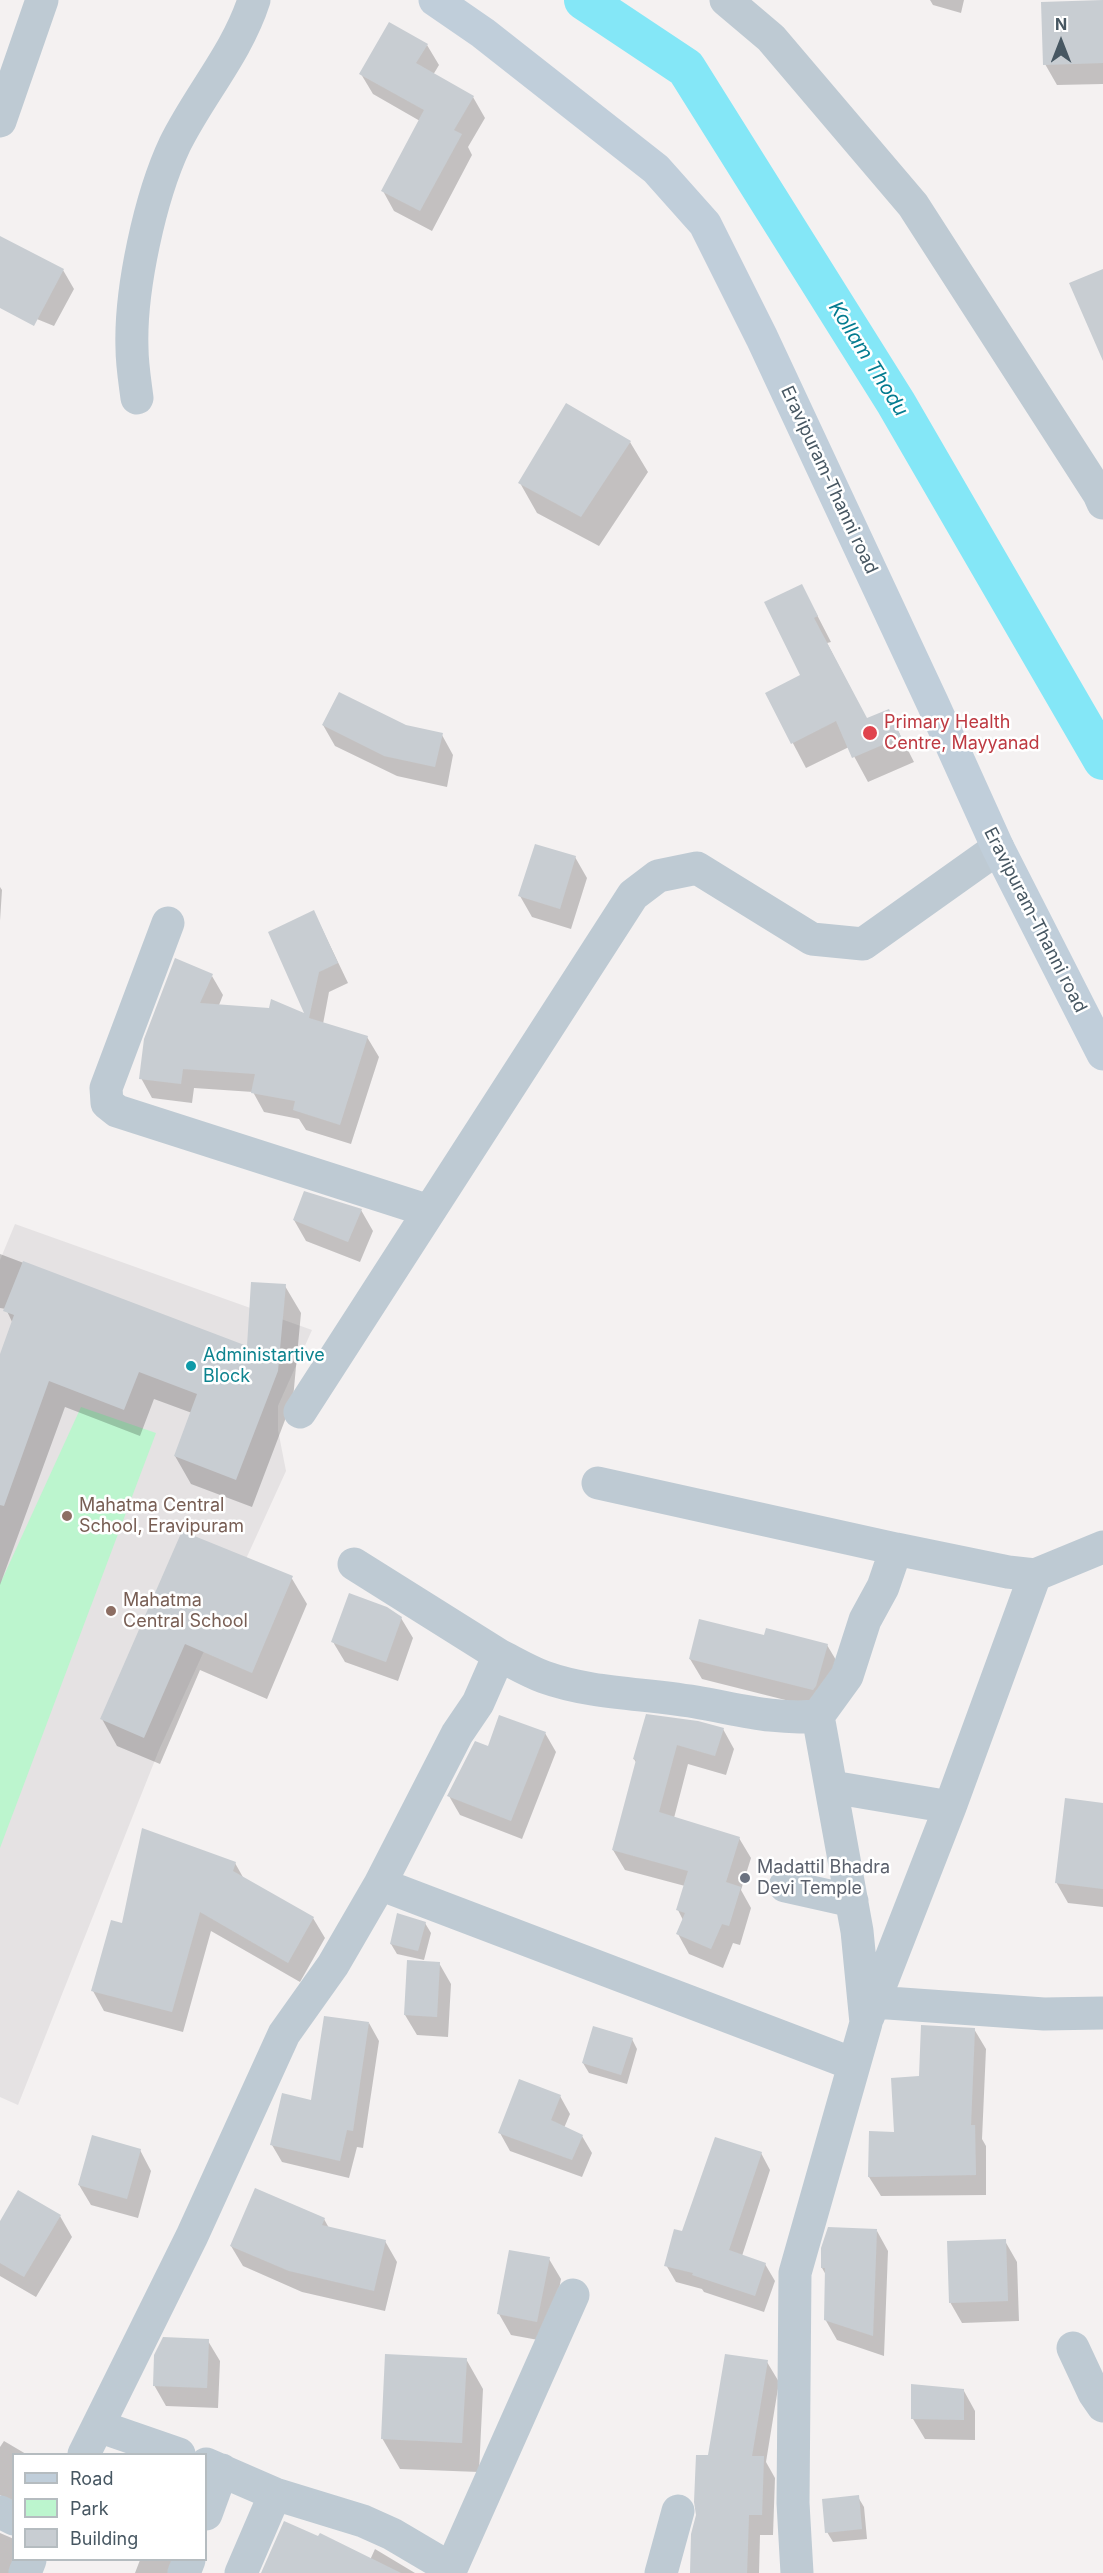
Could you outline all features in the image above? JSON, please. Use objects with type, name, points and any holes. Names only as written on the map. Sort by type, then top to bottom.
[{"type":"main road","name":"Eravipuram-Thanni road","points":[[435,0],[483,33],[656,169],[705,224],[772,359],[998,848],[1103,1054]]},
{"type":"street","points":[[0,121],[42,0]]},
{"type":"street","points":[[137,398],[132,348],[135,292],[146,236],[162,178],[175,145],[220,72],[249,15],[254,0]]},
{"type":"street","points":[[726,0],[771,38],[913,205],[993,331],[1037,395],[1103,503]]},
{"type":"street","points":[[300,1412],[633,895],[658,876],[697,868],[812,939],[863,944],[998,848]]},
{"type":"street","points":[[168,922],[106,1088],[108,1103],[117,1111],[429,1211]]},
{"type":"street","points":[[598,1483],[1008,1572],[1035,1575],[1103,1547]]},
{"type":"street","points":[[870,2012],[818,1716],[847,1676],[865,1620],[883,1587],[896,1549]]},
{"type":"street","points":[[354,1564],[498,1655],[544,1677],[586,1687],[702,1703],[741,1713],[798,1718],[818,1716]]},
{"type":"street","points":[[797,2573],[793,2503],[795,2273],[853,2064],[870,2012],[950,1807],[1035,1575]]},
{"type":"street","points":[[173,2453],[91,2440],[182,2256],[284,2034],[333,1965],[380,1884],[457,1734],[478,1703],[498,1655]]},
{"type":"street","points":[[832,1787],[950,1807]]},
{"type":"street","points":[[380,1884],[853,2064]]},
{"type":"street","points":[[785,1886],[852,1901]]},
{"type":"street","points":[[870,2012],[1103,2013]]},
{"type":"street","points":[[207,2508],[214,2467],[275,2494],[363,2521],[392,2534],[443,2569],[573,2295]]},
{"type":"street","points":[[1073,2348],[1103,2406]]},
{"type":"street","points":[[241,2573],[275,2494]]},
{"type":"street","points":[[661,2573],[678,2511]]},
{"type":"shaded area","name":"Mahatma Central School","points":[[15,1224],[312,1330],[278,1406],[278,1430],[286,1471],[159,1750],[18,2105],[0,2097],[0,1260]]},
{"type":"green space","points":[[81,1407],[156,1433],[0,1848],[0,1584]]},
{"type":"building","points":[[1103,0],[1103,63],[1043,65],[1041,2]]},
{"type":"building","points":[[389,22],[428,44],[416,63],[474,96],[454,130],[462,134],[420,211],[381,191],[424,110],[359,74]]},
{"type":"building","points":[[0,236],[64,269],[34,326],[0,308]]},
{"type":"building","points":[[1103,269],[1103,361],[1069,283]]},
{"type":"building","points":[[566,403],[631,441],[581,517],[518,483]]},
{"type":"building","points":[[802,584],[818,616],[814,618],[867,718],[889,709],[901,737],[852,758],[836,721],[791,744],[765,693],[800,675],[764,602]]},
{"type":"building","points":[[339,692],[406,725],[443,733],[435,767],[384,756],[322,725]]},
{"type":"building","points":[[535,844],[576,856],[560,909],[518,896]]},
{"type":"building","points":[[314,910],[338,963],[319,972],[309,1018],[368,1036],[340,1125],[293,1110],[295,1101],[251,1093],[255,1074],[183,1069],[181,1084],[139,1079],[144,1039],[175,958],[213,974],[200,1003],[269,1008],[271,999],[304,1013],[268,932]]},
{"type":"building","points":[[304,1191],[362,1209],[348,1242],[293,1220]]},
{"type":"building","name":"Administartive Block","points":[[23,1261],[247,1346],[251,1282],[286,1284],[278,1371],[236,1480],[174,1456],[197,1394],[139,1372],[124,1410],[49,1381],[4,1506],[0,1505],[0,1354],[14,1315],[3,1311]]},
{"type":"building","points":[[182,1531],[293,1576],[252,1673],[185,1644],[144,1738],[100,1719]]},
{"type":"building","points":[[349,1593],[387,1607],[402,1617],[386,1662],[331,1642]]},
{"type":"building","points":[[699,1619],[764,1635],[766,1628],[828,1644],[816,1686],[813,1690],[689,1659]]},
{"type":"building","points":[[646,1714],[698,1721],[724,1728],[715,1756],[677,1745],[659,1812],[740,1837],[726,1882],[741,1887],[729,1926],[722,1924],[711,1949],[676,1934],[685,1913],[676,1910],[688,1871],[612,1850]]},
{"type":"building","points":[[499,1715],[546,1732],[511,1821],[447,1796],[475,1741],[488,1746]]},
{"type":"building","points":[[1065,1798],[1103,1803],[1103,1889],[1055,1883]]},
{"type":"building","points":[[142,1828],[236,1862],[233,1871],[314,1917],[288,1963],[200,1912],[172,2012],[91,1991],[111,1920],[122,1923]]},
{"type":"building","points":[[397,1913],[426,1922],[418,1951],[390,1944]]},
{"type":"building","points":[[407,1960],[440,1962],[437,2017],[404,2015]]},
{"type":"building","points":[[324,2016],[369,2022],[353,2131],[347,2130],[340,2161],[270,2145],[282,2093],[311,2100]]},
{"type":"building","points":[[921,2025],[975,2028],[971,2125],[975,2125],[976,2175],[868,2177],[869,2131],[894,2132],[891,2078],[919,2076]]},
{"type":"building","points":[[593,2026],[633,2038],[621,2075],[582,2063]]},
{"type":"building","points":[[519,2079],[561,2095],[551,2120],[583,2135],[572,2160],[498,2133]]},
{"type":"building","points":[[92,2135],[141,2149],[127,2199],[78,2185]]},
{"type":"building","points":[[715,2137],[762,2152],[729,2250],[766,2263],[755,2296],[692,2275],[693,2273],[664,2266],[674,2229],[682,2231]]},
{"type":"building","points":[[255,2188],[325,2218],[322,2225],[386,2240],[374,2291],[289,2271],[230,2246]]},
{"type":"building","points":[[18,2190],[61,2215],[24,2277],[0,2263],[0,2221]]},
{"type":"building","points":[[828,2227],[877,2229],[873,2336],[824,2320],[825,2268],[821,2268],[821,2248]]},
{"type":"building","points":[[1006,2239],[1008,2301],[949,2303],[947,2241]]},
{"type":"building","points":[[509,2250],[550,2257],[537,2322],[497,2314]]},
{"type":"building","points":[[163,2337],[209,2339],[207,2388],[153,2386],[154,2355]]},
{"type":"building","points":[[385,2354],[467,2358],[462,2443],[381,2439]]},
{"type":"building","points":[[725,2354],[768,2360],[752,2456],[764,2456],[762,2515],[749,2515],[747,2573],[690,2573],[691,2534],[696,2515],[694,2502],[696,2455],[708,2455]]},
{"type":"building","points":[[911,2384],[964,2389],[964,2420],[911,2419]]},
{"type":"building","points":[[859,2495],[862,2529],[825,2533],[822,2499]]},
{"type":"building","points":[[284,2521],[318,2536],[320,2533],[401,2573],[261,2573]]},
{"type":"waterway","name":"Kollam Thodu","points":[[584,0],[686,68],[896,403],[1103,760]]},
{"type":"place","name":"Primary Health Centre, Mayyanad","points":[[870,733]]},
{"type":"place","name":"Administartive Block","points":[[191,1366]]},
{"type":"place","name":"Mahatma Central School, Eravipuram","points":[[67,1516]]},
{"type":"place","name":"Mahatma Central School","points":[[111,1611]]},
{"type":"place","name":"Madattil Bhadra Devi Temple","points":[[745,1878]]}]
